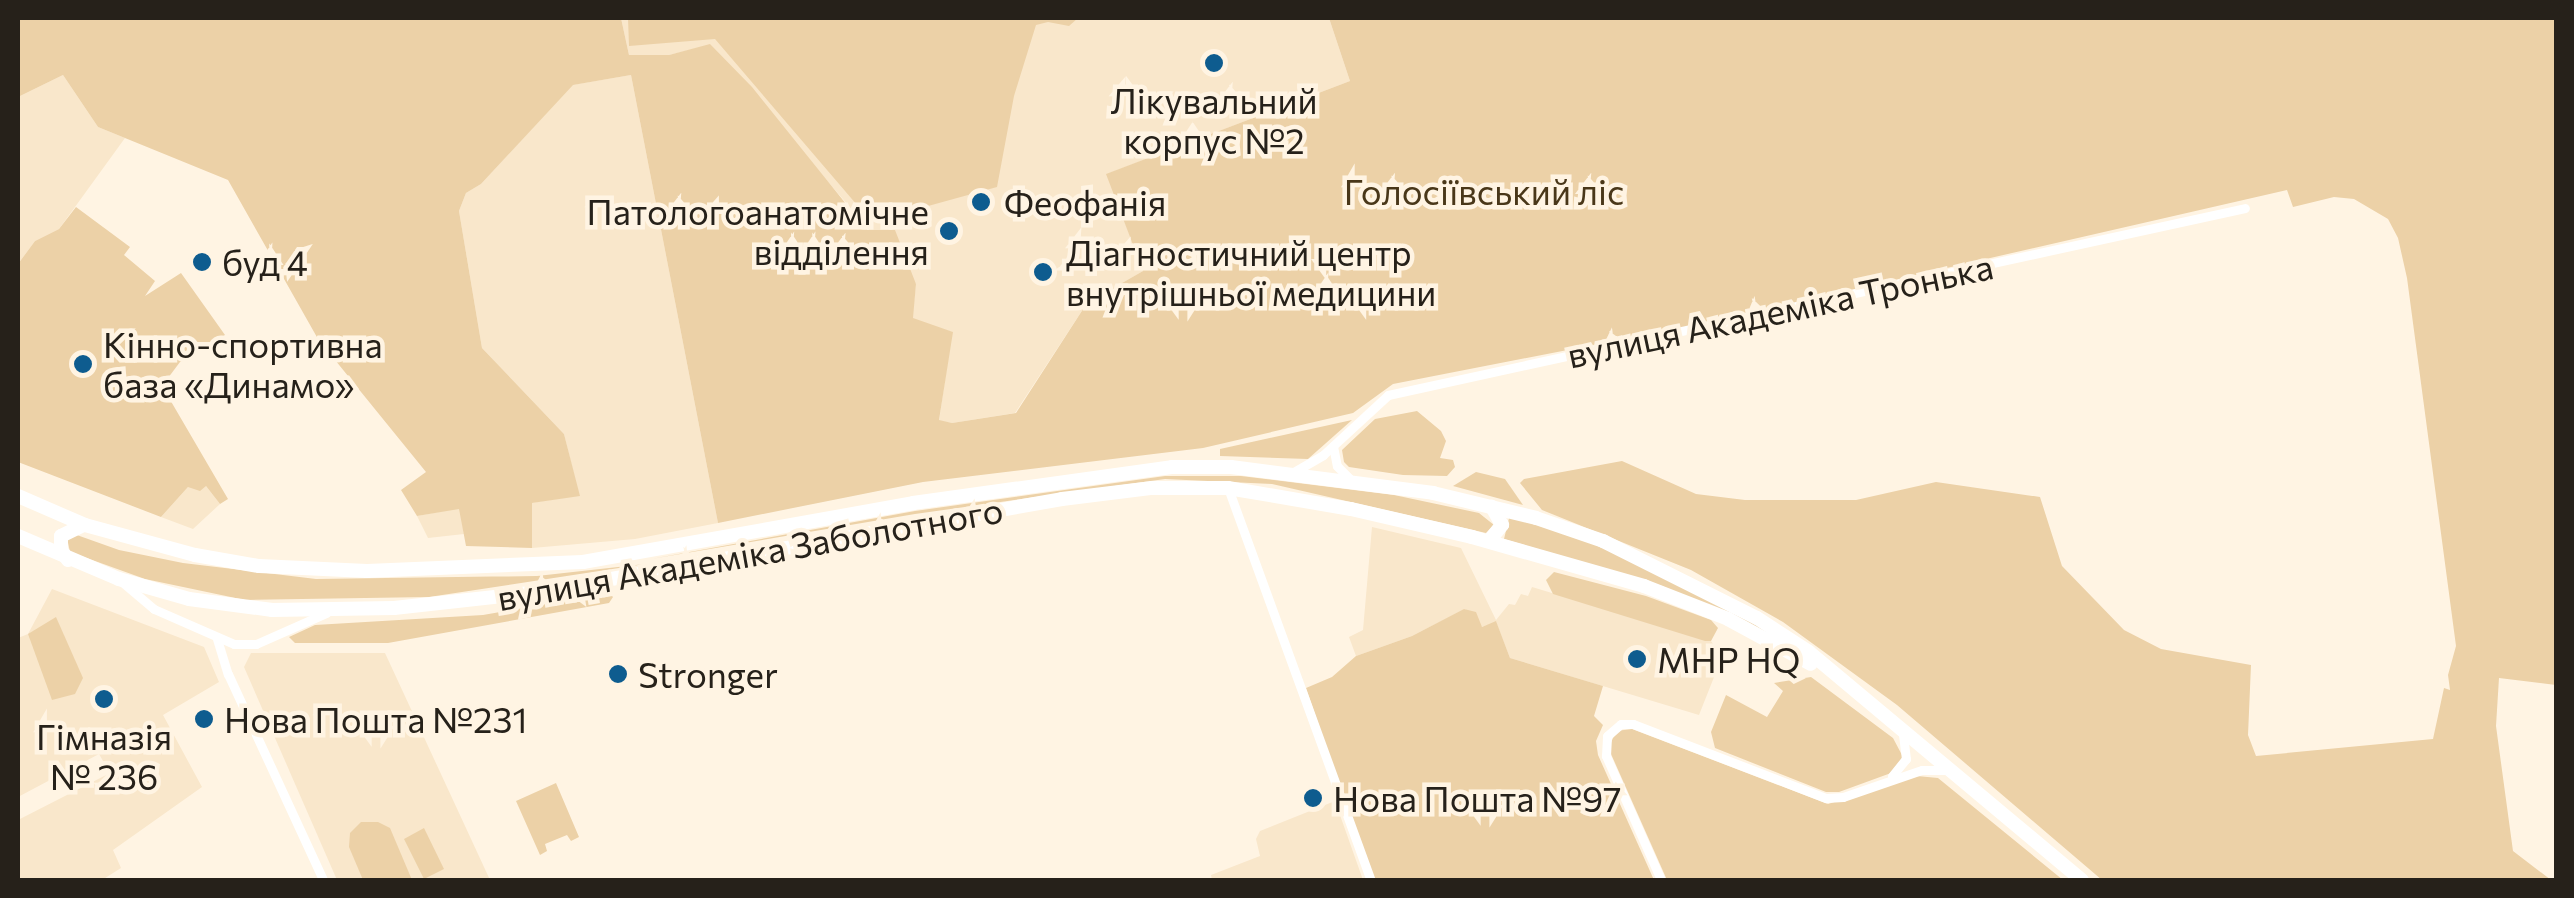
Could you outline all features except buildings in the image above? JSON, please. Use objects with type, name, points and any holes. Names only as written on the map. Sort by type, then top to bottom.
[{"type":"highway","name":"вулиця Академіка Заболотного","points":[[18,496],[85,525],[176,550],[258,566],[367,571],[502,569],[614,558],[883,508],[1120,471],[1231,467],[1351,480],[1492,507],[1602,541],[1690,582],[1784,635],[2082,880]]},
{"type":"highway","name":"вулиця Академіка Заболотного","points":[[18,536],[119,579],[224,605],[335,610],[433,605],[538,592],[921,521],[1122,491],[1228,488],[1352,509],[1489,542],[1686,602],[1752,630],[1834,676]]},
{"type":"highway","points":[[1489,542],[1502,525],[1492,507]]},
{"type":"highway","points":[[68,560],[61,550],[61,536],[85,525]]},
{"type":"street","name":"вулиця Академіка Тронька","points":[[1290,474],[1333,446],[1388,394],[2245,208]]},
{"type":"street","points":[[1333,446],[1337,466],[1351,480]]},
{"type":"street","points":[[1228,488],[1370,880]]},
{"type":"street","points":[[119,579],[154,609],[216,639],[256,644],[335,610]]},
{"type":"street","points":[[216,639],[222,661],[323,880]]},
{"type":"street","points":[[1662,880],[1606,756],[1607,736],[1621,724],[1633,724],[1826,798],[1922,770],[1950,770]]},
{"type":"street","points":[[1886,780],[1904,766],[1902,730]]},
{"type":"shaded area","name":"Феофанія","points":[[621,18],[1329,18],[1350,81],[1107,174],[1143,271],[1087,303],[1015,413],[952,423],[939,421],[952,332],[912,319],[916,284],[710,45],[669,55],[629,55]]},
{"type":"shaded area","points":[[63,75],[98,127],[125,138],[59,229],[35,241],[18,264],[18,97]]},
{"type":"shaded area","points":[[631,75],[718,523],[635,539],[532,548],[531,503],[579,495],[564,434],[482,348],[459,211],[466,193],[481,184],[572,85]]},
{"type":"shaded area","points":[[206,486],[220,504],[193,529],[161,517],[188,487]]},
{"type":"shaded area","points":[[460,508],[464,534],[428,538],[417,516]]},
{"type":"shaded area","points":[[1372,527],[1461,548],[1496,620],[1509,604],[1515,605],[1521,594],[1528,596],[1532,587],[1711,641],[1722,657],[1699,715],[1510,658],[1496,622],[1482,627],[1465,609],[1412,636],[1356,656],[1349,637],[1363,630]]},
{"type":"shaded area","name":"Гімназія № 236","points":[[52,589],[204,647],[219,682],[163,715],[202,787],[113,850],[121,868],[102,880],[18,880],[18,820],[110,773],[99,754],[18,797],[18,638],[28,634]]},
{"type":"shaded area","points":[[251,653],[385,653],[490,880],[337,880],[244,667]]},
{"type":"shaded area","points":[[1335,801],[1363,880],[1212,880],[1211,875],[1260,856],[1256,839],[1260,831]]},
{"type":"green space","name":"Голосіївський ліс","points":[[18,18],[621,18],[629,55],[669,55],[710,44],[752,87],[867,230],[895,230],[916,284],[913,318],[953,332],[939,420],[952,423],[1016,413],[1087,303],[1143,271],[1106,174],[1350,81],[1329,18],[2556,18],[2556,685],[2499,678],[2496,726],[2513,851],[2551,880],[2102,880],[1897,705],[1783,622],[1691,570],[1542,510],[1520,483],[1524,479],[1622,461],[1696,494],[1745,500],[1856,500],[1936,482],[2040,497],[2062,566],[2124,630],[2161,649],[2251,665],[2248,735],[2256,756],[2433,739],[2444,688],[2450,690],[2448,675],[2456,646],[2407,278],[2398,238],[2388,219],[2354,199],[2334,197],[2293,207],[2287,190],[1711,322],[1393,384],[1353,413],[1203,448],[923,482],[718,523],[631,75],[573,85],[481,184],[466,193],[459,211],[482,348],[564,434],[580,496],[532,503],[532,548],[466,546],[459,509],[417,516],[401,490],[426,472],[318,339],[228,180],[98,127],[63,75],[18,97]]},
{"type":"green space","points":[[628,18],[1078,18],[1069,26],[1048,22],[1036,25],[1014,96],[997,187],[910,211],[863,212],[715,39],[629,46]]},
{"type":"green space","name":"Кінно-спортивна база «Динамо»","points":[[76,207],[130,247],[124,255],[155,281],[145,296],[181,273],[225,335],[180,362],[162,386],[228,499],[220,504],[206,486],[200,491],[188,487],[161,517],[18,462],[18,264],[35,241],[59,229]]},
{"type":"green space","points":[[1417,411],[1441,431],[1446,441],[1440,458],[1453,460],[1455,467],[1447,476],[1403,475],[1349,467],[1344,462],[1342,450],[1375,419]]},
{"type":"green space","points":[[1352,420],[1308,459],[1220,456],[1220,449]]},
{"type":"green space","points":[[1476,472],[1505,479],[1523,505],[1453,486]]},
{"type":"green space","points":[[1165,476],[1241,476],[1394,495],[1479,513],[1494,525],[1486,533],[1272,484],[1165,479],[915,514],[651,559],[915,511]]},
{"type":"green space","points":[[1510,514],[1601,547],[1728,608],[1777,637],[1662,586],[1504,539]]},
{"type":"green space","points":[[74,534],[119,550],[183,563],[316,579],[537,576],[645,564],[429,597],[245,600],[145,579],[70,552],[67,538]]},
{"type":"green space","points":[[1554,572],[1646,596],[1711,620],[1718,628],[1711,641],[1705,641],[1553,594],[1546,580]]},
{"type":"green space","points":[[609,593],[613,597],[609,603],[388,643],[295,643],[289,637],[315,625],[483,615]]},
{"type":"green space","points":[[1464,609],[1476,612],[1482,627],[1496,621],[1510,658],[1603,686],[1594,716],[1603,725],[1596,741],[1598,755],[1654,880],[1372,880],[1306,688],[1332,677],[1356,656],[1412,636]]},
{"type":"green space","points":[[56,617],[83,678],[75,694],[52,700],[28,634]]},
{"type":"green space","points":[[1811,677],[1893,738],[1903,757],[1891,773],[1839,792],[1826,792],[1715,748],[1711,732],[1726,695],[1767,717],[1783,691],[1774,683]]},
{"type":"green space","points":[[1632,729],[1828,804],[1917,776],[1938,778],[2063,880],[1667,880],[1611,754],[1616,731]]},
{"type":"green space","points":[[556,783],[579,837],[571,841],[567,835],[545,844],[547,851],[540,855],[516,801]]},
{"type":"green space","points":[[361,822],[378,822],[390,828],[412,880],[363,880],[349,847],[350,833]]},
{"type":"green space","points":[[424,828],[444,869],[424,879],[404,839]]},
{"type":"place","name":"Лікувальний корпус №2","points":[[1214,63]]},
{"type":"place","name":"Феофанія","points":[[981,202]]},
{"type":"place","name":"Патологоанатомічне відділення","points":[[949,231]]},
{"type":"place","name":"буд 4","points":[[202,262]]},
{"type":"place","name":"Діагностичний центр внутрішньої медицини","points":[[1043,272]]},
{"type":"place","name":"Кінно-спортивна база «Динамо»","points":[[83,364]]},
{"type":"place","name":"MHP HQ","points":[[1637,659]]},
{"type":"place","name":"Stronger","points":[[618,674]]},
{"type":"place","name":"Гімназія № 236","points":[[104,699]]},
{"type":"place","name":"Нова Пошта №231","points":[[204,719]]},
{"type":"place","name":"Нова Пошта №97","points":[[1313,798]]}]
